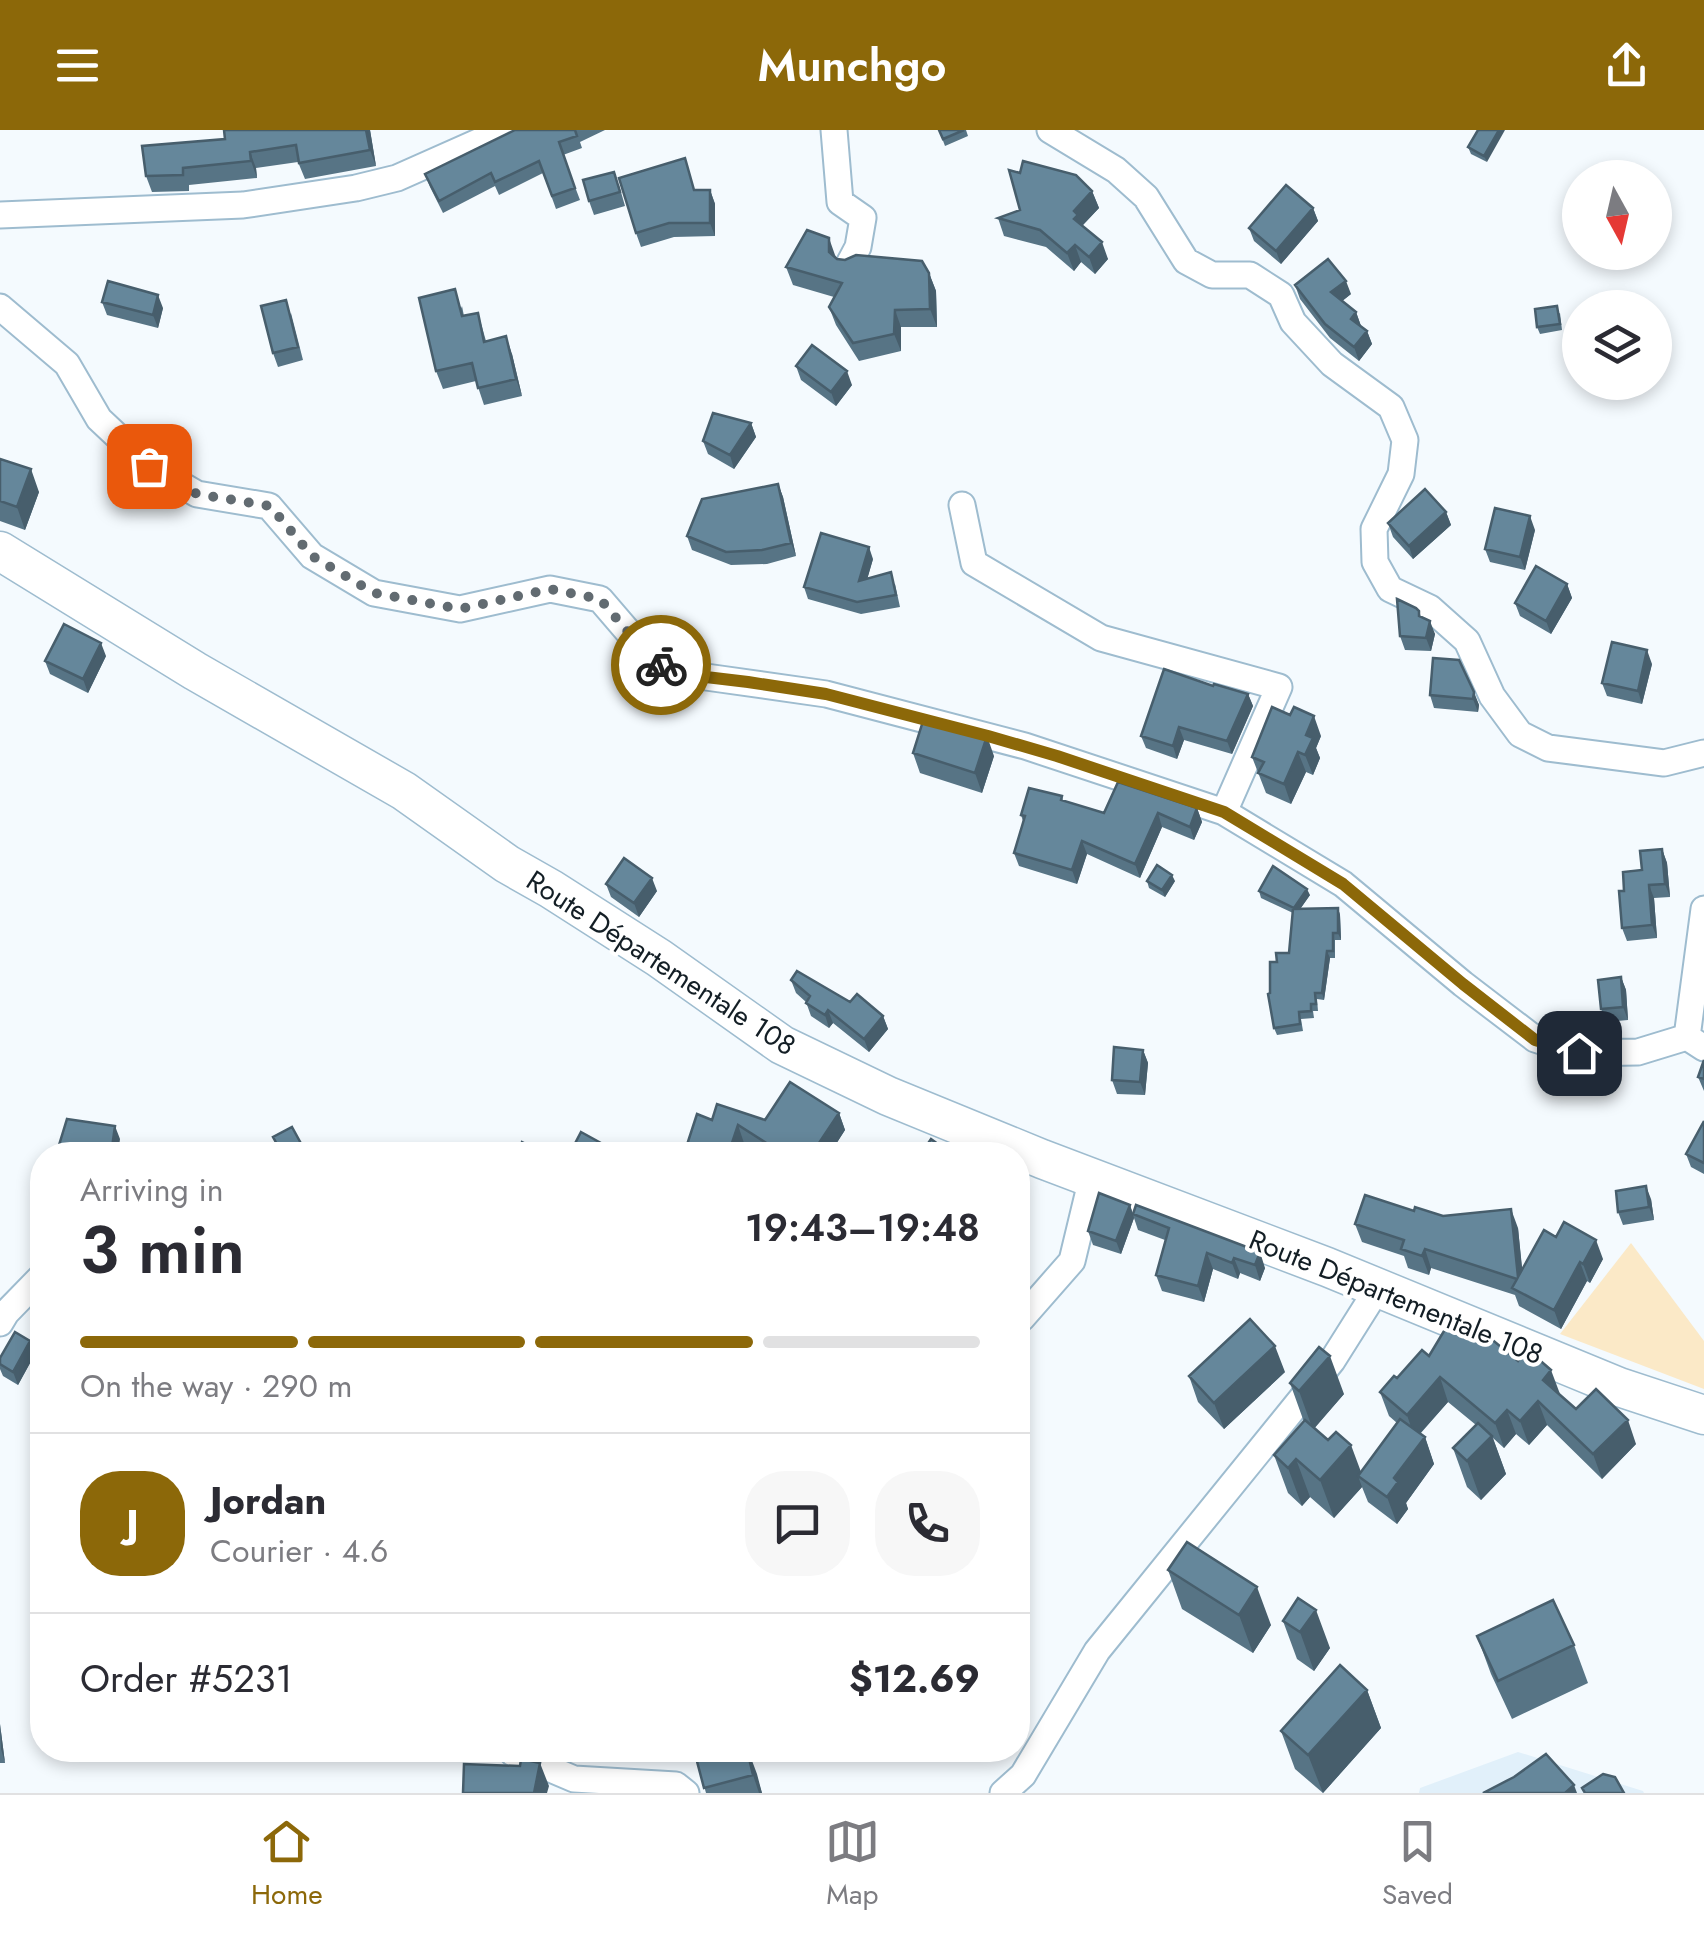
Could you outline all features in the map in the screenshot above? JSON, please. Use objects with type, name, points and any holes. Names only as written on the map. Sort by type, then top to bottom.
[{"type":"main road","name":"Route Départementale 108","points":[[0,551],[195,671],[404,791],[507,864],[659,958],[782,1045],[888,1096],[1002,1142]]},
{"type":"main road","name":"Route Départementale 108","points":[[1030,1153],[1378,1288],[1604,1381],[1704,1415]]},
{"type":"street","points":[[0,215],[243,205],[356,188],[397,178],[504,130]]},
{"type":"street","points":[[834,130],[840,202],[863,218],[858,247],[850,262]]},
{"type":"street","points":[[1050,130],[1116,170],[1146,197],[1186,261],[1212,275],[1250,275],[1282,295],[1293,322],[1332,364],[1391,407],[1405,440],[1401,474],[1374,529],[1374,562],[1390,588],[1430,608],[1467,641],[1492,696],[1520,734],[1548,748],[1664,763],[1704,752]]},
{"type":"street","points":[[0,307],[68,364],[99,419],[149,466],[197,494],[270,506],[312,556],[374,593],[460,609],[550,589],[600,599],[655,664],[706,677],[826,694],[988,736],[1224,812],[1343,884],[1535,1040],[1579,1053],[1638,1052],[1696,1042],[1704,909]]},
{"type":"street","points":[[962,505],[974,563],[1101,638],[1279,688],[1224,812]]},
{"type":"street","points":[[1030,1309],[1072,1261],[1092,1178]]},
{"type":"street","points":[[0,1323],[30,1288]]},
{"type":"street","points":[[1002,1793],[1024,1775],[1097,1652],[1332,1361],[1378,1288]]},
{"type":"street","points":[[536,1762],[574,1779],[676,1786],[686,1793]]},
{"type":"shaded area","points":[[1631,1243],[1704,1341],[1704,1389],[1560,1334]]},
{"type":"shaded area","points":[[1518,1752],[1644,1793],[1419,1793],[1420,1788]]},
{"type":"building","points":[[224,130],[366,130],[370,150],[299,163],[296,145],[250,152],[251,161],[183,168],[183,175],[146,176],[142,146],[225,139]]},
{"type":"building","points":[[515,130],[575,130],[577,136],[559,142],[575,188],[552,196],[539,161],[495,182],[491,173],[439,201],[425,174]]},
{"type":"building","points":[[939,130],[964,130],[943,139]]},
{"type":"building","points":[[1478,130],[1499,130],[1484,156],[1468,147]]},
{"type":"building","points":[[685,158],[694,190],[710,190],[710,223],[669,223],[636,233],[619,178]]},
{"type":"building","points":[[1023,161],[1076,175],[1092,191],[1074,211],[1078,215],[1074,219],[1102,242],[1089,257],[1075,245],[1067,253],[1040,230],[998,218],[1020,210],[1009,170],[1020,173]]},
{"type":"building","points":[[614,172],[620,192],[589,201],[583,180]]},
{"type":"building","points":[[1286,185],[1313,208],[1276,251],[1249,228]]},
{"type":"building","points":[[807,230],[829,238],[829,252],[837,259],[856,255],[922,261],[929,273],[930,309],[895,310],[894,334],[853,343],[829,307],[842,283],[786,267]]},
{"type":"building","points":[[1328,259],[1346,281],[1331,292],[1356,312],[1351,319],[1367,331],[1354,347],[1325,324],[1295,285]]},
{"type":"building","points":[[108,281],[158,295],[153,315],[102,302]]},
{"type":"building","points":[[455,289],[462,316],[478,313],[484,342],[506,336],[516,379],[478,388],[472,363],[436,371],[419,298]]},
{"type":"building","points":[[286,300],[298,347],[273,353],[261,306]]},
{"type":"building","points":[[1557,306],[1560,324],[1537,327],[1535,309]]},
{"type":"building","points":[[812,345],[847,371],[831,392],[796,366]]},
{"type":"building","points":[[713,413],[751,423],[730,455],[703,441]]},
{"type":"building","points":[[0,459],[31,469],[17,507],[0,501]]},
{"type":"building","points":[[778,484],[791,543],[726,552],[687,536],[702,499]]},
{"type":"building","points":[[1425,489],[1446,512],[1409,546],[1388,523]]},
{"type":"building","points":[[1495,508],[1530,516],[1520,557],[1485,549]]},
{"type":"building","points":[[821,533],[869,547],[859,581],[891,572],[896,595],[857,602],[804,587]]},
{"type":"building","points":[[1536,566],[1567,584],[1546,621],[1515,603]]},
{"type":"building","points":[[1397,599],[1416,608],[1419,616],[1430,621],[1426,638],[1400,636]]},
{"type":"building","points":[[64,624],[101,643],[83,679],[45,661]]},
{"type":"building","points":[[1612,642],[1647,650],[1638,691],[1602,683]]},
{"type":"building","points":[[1433,658],[1459,660],[1474,692],[1473,699],[1430,695]]},
{"type":"building","points":[[1164,669],[1248,694],[1227,741],[1179,727],[1173,746],[1141,736]]},
{"type":"building","points":[[1272,707],[1290,715],[1294,707],[1314,716],[1306,735],[1313,738],[1305,755],[1298,752],[1284,784],[1258,773],[1264,762],[1252,757]]},
{"type":"building","points":[[924,718],[987,736],[975,773],[913,753]]},
{"type":"building","points":[[1118,782],[1197,808],[1190,827],[1158,813],[1135,864],[1082,841],[1072,870],[1014,853],[1029,788],[1104,813]]},
{"type":"building","points":[[1662,849],[1665,884],[1649,885],[1652,925],[1622,928],[1619,891],[1624,891],[1623,872],[1642,870],[1640,851]]},
{"type":"building","points":[[624,858],[652,878],[634,903],[606,884]]},
{"type":"building","points":[[1157,865],[1172,875],[1162,890],[1147,881]]},
{"type":"building","points":[[1273,866],[1307,889],[1294,908],[1259,891]]},
{"type":"building","points":[[1338,908],[1338,933],[1333,933],[1333,951],[1327,951],[1322,993],[1315,993],[1316,1004],[1311,1004],[1311,1011],[1299,1012],[1300,1024],[1274,1028],[1268,994],[1270,962],[1277,962],[1276,953],[1289,953],[1293,909]]},
{"type":"building","points":[[797,971],[850,1002],[857,994],[883,1016],[864,1039],[828,1010],[825,1015],[806,1003],[810,996],[791,980]]},
{"type":"building","points":[[1621,977],[1623,1007],[1601,1009],[1598,980]]},
{"type":"building","points":[[1114,1047],[1143,1050],[1140,1082],[1112,1080]]},
{"type":"building","points":[[790,1082],[839,1113],[820,1142],[765,1142],[738,1125],[732,1142],[688,1142],[697,1114],[712,1120],[717,1104],[765,1120]]},
{"type":"building","points":[[67,1119],[115,1126],[113,1142],[60,1142]]},
{"type":"building","points":[[1704,1121],[1704,1163],[1686,1154]]},
{"type":"building","points":[[292,1127],[300,1142],[276,1142],[273,1137]]},
{"type":"building","points":[[581,1132],[599,1142],[576,1142]]},
{"type":"building","points":[[1646,1186],[1649,1207],[1618,1212],[1616,1191]]},
{"type":"building","points":[[1099,1193],[1130,1205],[1116,1241],[1088,1231]]},
{"type":"building","points":[[1365,1195],[1443,1216],[1511,1209],[1518,1277],[1544,1230],[1556,1237],[1564,1222],[1596,1240],[1554,1310],[1512,1288],[1517,1279],[1425,1249],[1422,1256],[1401,1249],[1404,1240],[1355,1224]]},
{"type":"building","points":[[1136,1205],[1260,1252],[1255,1265],[1234,1258],[1232,1263],[1207,1253],[1198,1286],[1156,1275],[1169,1228],[1133,1214]]},
{"type":"building","points":[[1250,1319],[1275,1346],[1214,1403],[1189,1376]]},
{"type":"building","points":[[1450,1321],[1489,1337],[1518,1361],[1525,1352],[1535,1356],[1551,1370],[1543,1380],[1576,1409],[1596,1389],[1628,1420],[1593,1454],[1538,1401],[1520,1421],[1507,1410],[1495,1423],[1440,1377],[1407,1415],[1380,1392],[1422,1350],[1429,1356]]},
{"type":"building","points":[[15,1332],[30,1341],[13,1372],[0,1364],[0,1358]]},
{"type":"building","points":[[1319,1347],[1330,1356],[1299,1391],[1290,1383]]},
{"type":"building","points":[[1400,1419],[1425,1437],[1394,1478],[1398,1482],[1387,1497],[1358,1476]]},
{"type":"building","points":[[1305,1420],[1328,1440],[1336,1432],[1351,1445],[1320,1480],[1296,1459],[1288,1468],[1274,1455]]},
{"type":"building","points":[[1478,1423],[1492,1436],[1467,1461],[1453,1448]]},
{"type":"building","points":[[1187,1542],[1257,1587],[1239,1615],[1168,1570]]},
{"type":"building","points":[[1298,1598],[1316,1610],[1300,1632],[1283,1621]]},
{"type":"building","points":[[1553,1600],[1574,1645],[1498,1681],[1477,1636]]},
{"type":"building","points":[[1340,1665],[1367,1690],[1308,1755],[1281,1731]]},
{"type":"building","points":[[1546,1754],[1574,1785],[1565,1793],[1483,1793],[1514,1777]]},
{"type":"building","points":[[521,1762],[540,1763],[534,1793],[463,1793],[464,1764],[520,1766]]},
{"type":"building","points":[[697,1762],[750,1762],[753,1775],[704,1788]]},
{"type":"building","points":[[1603,1774],[1615,1777],[1624,1793],[1585,1793],[1582,1788]]},
{"type":"way so far","points":[[149,466],[197,494],[270,506],[312,556],[374,593],[460,609],[550,589],[600,599],[655,664],[661,665]]},
{"type":"route","points":[[661,665],[706,677],[826,694],[988,736],[1224,812],[1343,884],[1535,1040],[1579,1053]]}]
